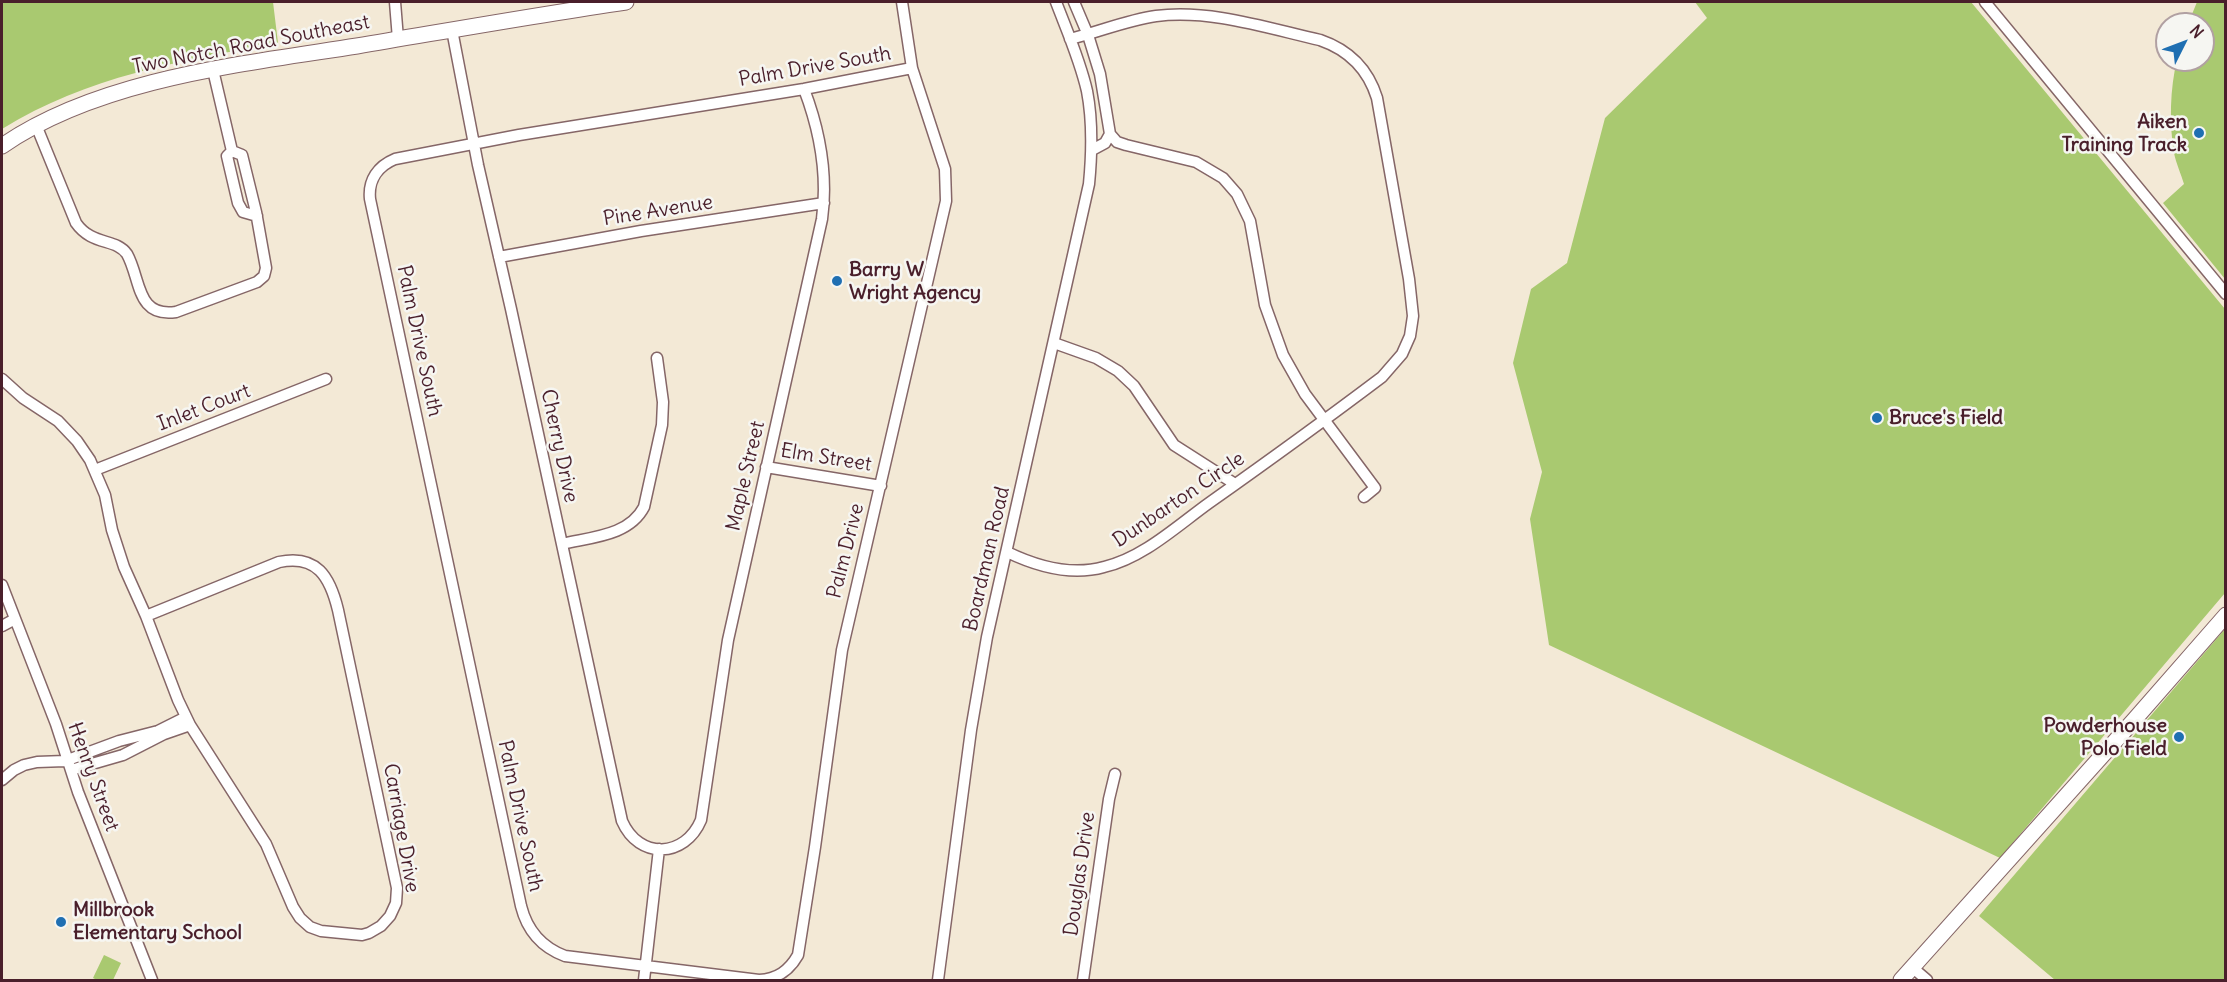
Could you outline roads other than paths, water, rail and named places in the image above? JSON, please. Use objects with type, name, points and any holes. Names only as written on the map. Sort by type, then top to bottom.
[{"type":"street","points":[[395,2],[398,39]]},
{"type":"street","name":"Two Notch Road Southeast","points":[[2,146],[36,125],[105,97],[213,70],[626,2]]},
{"type":"street","name":"Palm Drive","points":[[646,966],[766,980],[785,972],[798,955],[842,650],[946,201],[945,169],[912,68],[902,2]]},
{"type":"street","name":"Boardman Road","points":[[938,981],[971,730],[987,637],[1089,184],[1092,129],[1087,91],[1056,2]]},
{"type":"street","points":[[1074,2],[1088,34],[1100,74],[1110,134],[1117,141],[1126,145],[1197,162],[1223,178],[1238,194],[1250,220],[1265,304],[1276,339],[1291,371],[1375,488],[1364,497]]},
{"type":"street","points":[[1985,2],[2226,294]]},
{"type":"street","name":"Dunbarton Circle","points":[[1007,552],[1027,561],[1054,568],[1075,570],[1103,568],[1141,551],[1324,420],[1389,370],[1402,354],[1412,326],[1413,316],[1408,279],[1377,98],[1370,80],[1352,57],[1327,42],[1215,17],[1186,15],[1156,16],[1070,39]]},
{"type":"street","name":"Cherry Drive","points":[[452,30],[474,144],[622,821],[628,833],[638,843],[659,849]]},
{"type":"street","name":"Palm Drive South","points":[[646,966],[571,958],[557,953],[536,937],[523,914],[370,199],[370,186],[375,174],[389,161],[474,144],[804,89],[912,68]]},
{"type":"street","points":[[36,125],[76,223],[93,239],[119,246],[127,255],[145,302],[164,314],[176,312],[257,282],[264,276],[266,268],[257,216],[242,155],[232,151],[213,70]]},
{"type":"street","name":"Maple Street","points":[[659,849],[672,848],[684,842],[701,820],[728,640],[824,203],[825,186],[820,140],[804,89]]},
{"type":"street","points":[[1092,150],[1105,143],[1110,134]]},
{"type":"street","name":"Pine Avenue","points":[[499,257],[630,233],[824,203]]},
{"type":"street","points":[[1054,343],[1096,358],[1118,371],[1134,386],[1174,445],[1235,484]]},
{"type":"street","points":[[562,544],[626,528],[637,519],[644,507],[663,414],[657,357]]},
{"type":"street","name":"Carriage Drive","points":[[2,379],[16,393],[58,421],[68,431],[95,470],[105,495],[116,546],[188,721],[266,844],[293,907],[305,923],[321,931],[362,935],[386,922],[396,903],[397,888],[333,588],[325,576],[308,563],[294,560],[279,562],[146,616]]},
{"type":"street","name":"Inlet Court","points":[[95,470],[326,379]]},
{"type":"street","name":"Elm Street","points":[[766,467],[881,486]]},
{"type":"street","name":"Henry Street","points":[[2,585],[152,981]]},
{"type":"street","points":[[1906,977],[2226,615]]},
{"type":"street","points":[[2,626],[15,619]]},
{"type":"street","points":[[2,780],[14,770],[29,764],[69,765],[123,755],[188,721]]},
{"type":"street","name":"Douglas Drive","points":[[1083,981],[1105,823],[1115,774]]},
{"type":"street","points":[[644,981],[659,849]]},
{"type":"street","points":[[1906,977],[1927,981]]},
{"type":"place","name":"Aiken Training Track","points":[[2199,133]]},
{"type":"place","name":"Barry W Wright Agency","points":[[837,281]]},
{"type":"place","name":"Bruce's Field","points":[[1877,418]]},
{"type":"place","name":"Powderhouse Polo Field","points":[[2179,737]]},
{"type":"place","name":"Millbrook Elementary School","points":[[61,922]]}]
